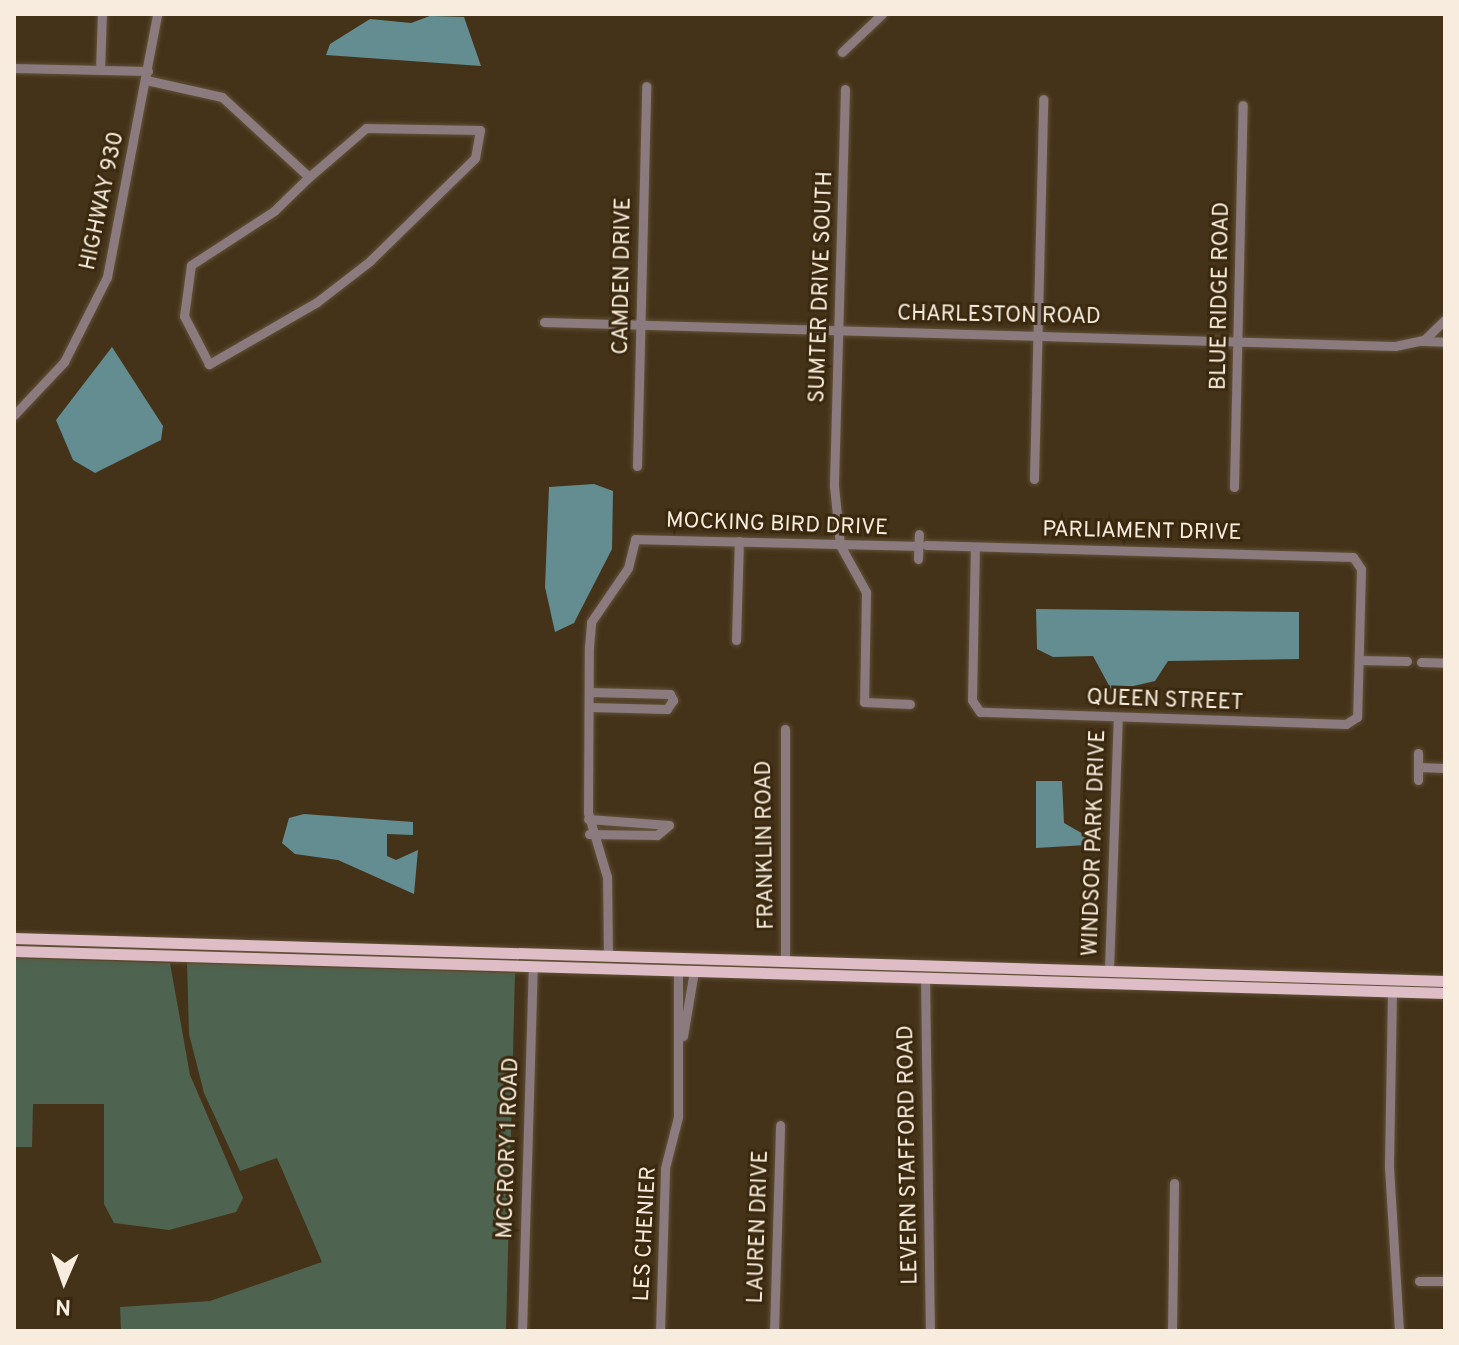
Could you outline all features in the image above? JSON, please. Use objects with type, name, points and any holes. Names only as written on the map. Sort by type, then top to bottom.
[{"type":"main road","points":[[14,938],[1445,981]]},
{"type":"main road","points":[[14,951],[678,971],[813,961]]},
{"type":"main road","points":[[421,964],[475,960],[487,952]]},
{"type":"main road","points":[[533,967],[540,959],[608,955]]},
{"type":"main road","points":[[925,978],[971,967]]},
{"type":"main road","points":[[678,971],[732,968],[925,978],[1445,993]]},
{"type":"main road","points":[[1034,980],[1084,969]]},
{"type":"main road","points":[[1392,992],[1445,981]]},
{"type":"street","points":[[100,70],[102,14]]},
{"type":"street","name":"HIGHWAY 930","points":[[14,415],[64,362],[107,277],[157,14]]},
{"type":"street","points":[[842,52],[882,14]]},
{"type":"street","points":[[14,68],[100,70],[147,75],[222,97],[309,177]]},
{"type":"street","name":"CAMDEN DRIVE","points":[[637,466],[646,86]]},
{"type":"street","name":"SUMTER DRIVE SOUTH","points":[[840,545],[834,486],[845,89]]},
{"type":"street","points":[[1034,479],[1043,99]]},
{"type":"street","name":"BLUE RIDGE ROAD","points":[[1234,487],[1243,105]]},
{"type":"street","points":[[366,128],[480,130],[475,158],[370,261],[317,302],[209,364],[183,310],[191,265],[274,211],[309,177],[366,128]]},
{"type":"street","points":[[1422,341],[1445,320]]},
{"type":"street","name":"CHARLESTON ROAD","points":[[544,322],[1238,340],[1445,342]]},
{"type":"street","points":[[918,559],[922,546],[919,534]]},
{"type":"street","name":"MOCKING BIRD DRIVE","points":[[589,692],[591,622],[628,568],[635,539],[922,546]]},
{"type":"street","points":[[736,640],[739,541]]},
{"type":"street","points":[[840,545],[866,592],[864,702],[910,704]]},
{"type":"street","name":"PARLIAMENT DRIVE","points":[[922,546],[1356,559],[1359,660]]},
{"type":"street","name":"QUEEN STREET","points":[[975,547],[976,710],[1118,717],[1353,722],[1359,660]]},
{"type":"street","points":[[1359,660],[1407,661]]},
{"type":"street","points":[[1421,662],[1445,663]]},
{"type":"street","points":[[590,707],[667,709],[673,700],[670,694],[589,692],[589,834],[607,877],[608,955]]},
{"type":"street","name":"WINDSOR PARK DRIVE","points":[[1109,970],[1118,717]]},
{"type":"street","name":"FRANKLIN ROAD","points":[[785,729],[785,960]]},
{"type":"street","points":[[1418,753],[1418,780]]},
{"type":"street","points":[[1418,767],[1445,768]]},
{"type":"street","points":[[588,819],[669,825],[657,835],[589,834]]},
{"type":"street","name":"MCCRORY 1 ROAD","points":[[522,1331],[533,967]]},
{"type":"street","name":"LES CHENIER","points":[[660,1331],[665,1168],[678,1117],[681,1043],[678,971]]},
{"type":"street","name":"LES CHENIER","points":[[681,1043],[694,971]]},
{"type":"street","name":"LEVERN STAFFORD ROAD","points":[[925,978],[930,1331]]},
{"type":"street","points":[[1392,992],[1389,1167],[1399,1331]]},
{"type":"street","name":"LAUREN DRIVE","points":[[774,1331],[780,1125]]},
{"type":"street","points":[[1172,1331],[1174,1183]]},
{"type":"street","points":[[1419,1281],[1445,1281]]},
{"type":"green space","points":[[14,958],[170,963],[190,1075],[243,1198],[236,1212],[169,1230],[114,1223],[104,1204],[104,1104],[33,1104],[32,1147],[14,1147]]},
{"type":"green space","points":[[187,963],[515,973],[506,1331],[121,1331],[120,1307],[210,1301],[322,1262],[277,1158],[240,1171],[204,1093],[189,1034]]},
{"type":"water","points":[[430,16],[464,17],[481,66],[326,55],[330,44],[370,19],[411,23]]},
{"type":"water","points":[[112,347],[163,426],[161,440],[95,473],[73,460],[56,420]]},
{"type":"water","points":[[594,484],[613,491],[612,549],[574,623],[555,632],[545,587],[549,487]]},
{"type":"water","points":[[1036,609],[1299,612],[1299,659],[1168,661],[1155,681],[1112,691],[1093,656],[1053,657],[1037,649]]},
{"type":"water","points":[[1036,781],[1062,781],[1064,823],[1085,835],[1086,845],[1036,848]]},
{"type":"water","points":[[304,814],[413,822],[413,835],[387,834],[387,856],[396,860],[418,850],[414,894],[338,860],[295,854],[282,843],[289,818]]}]
